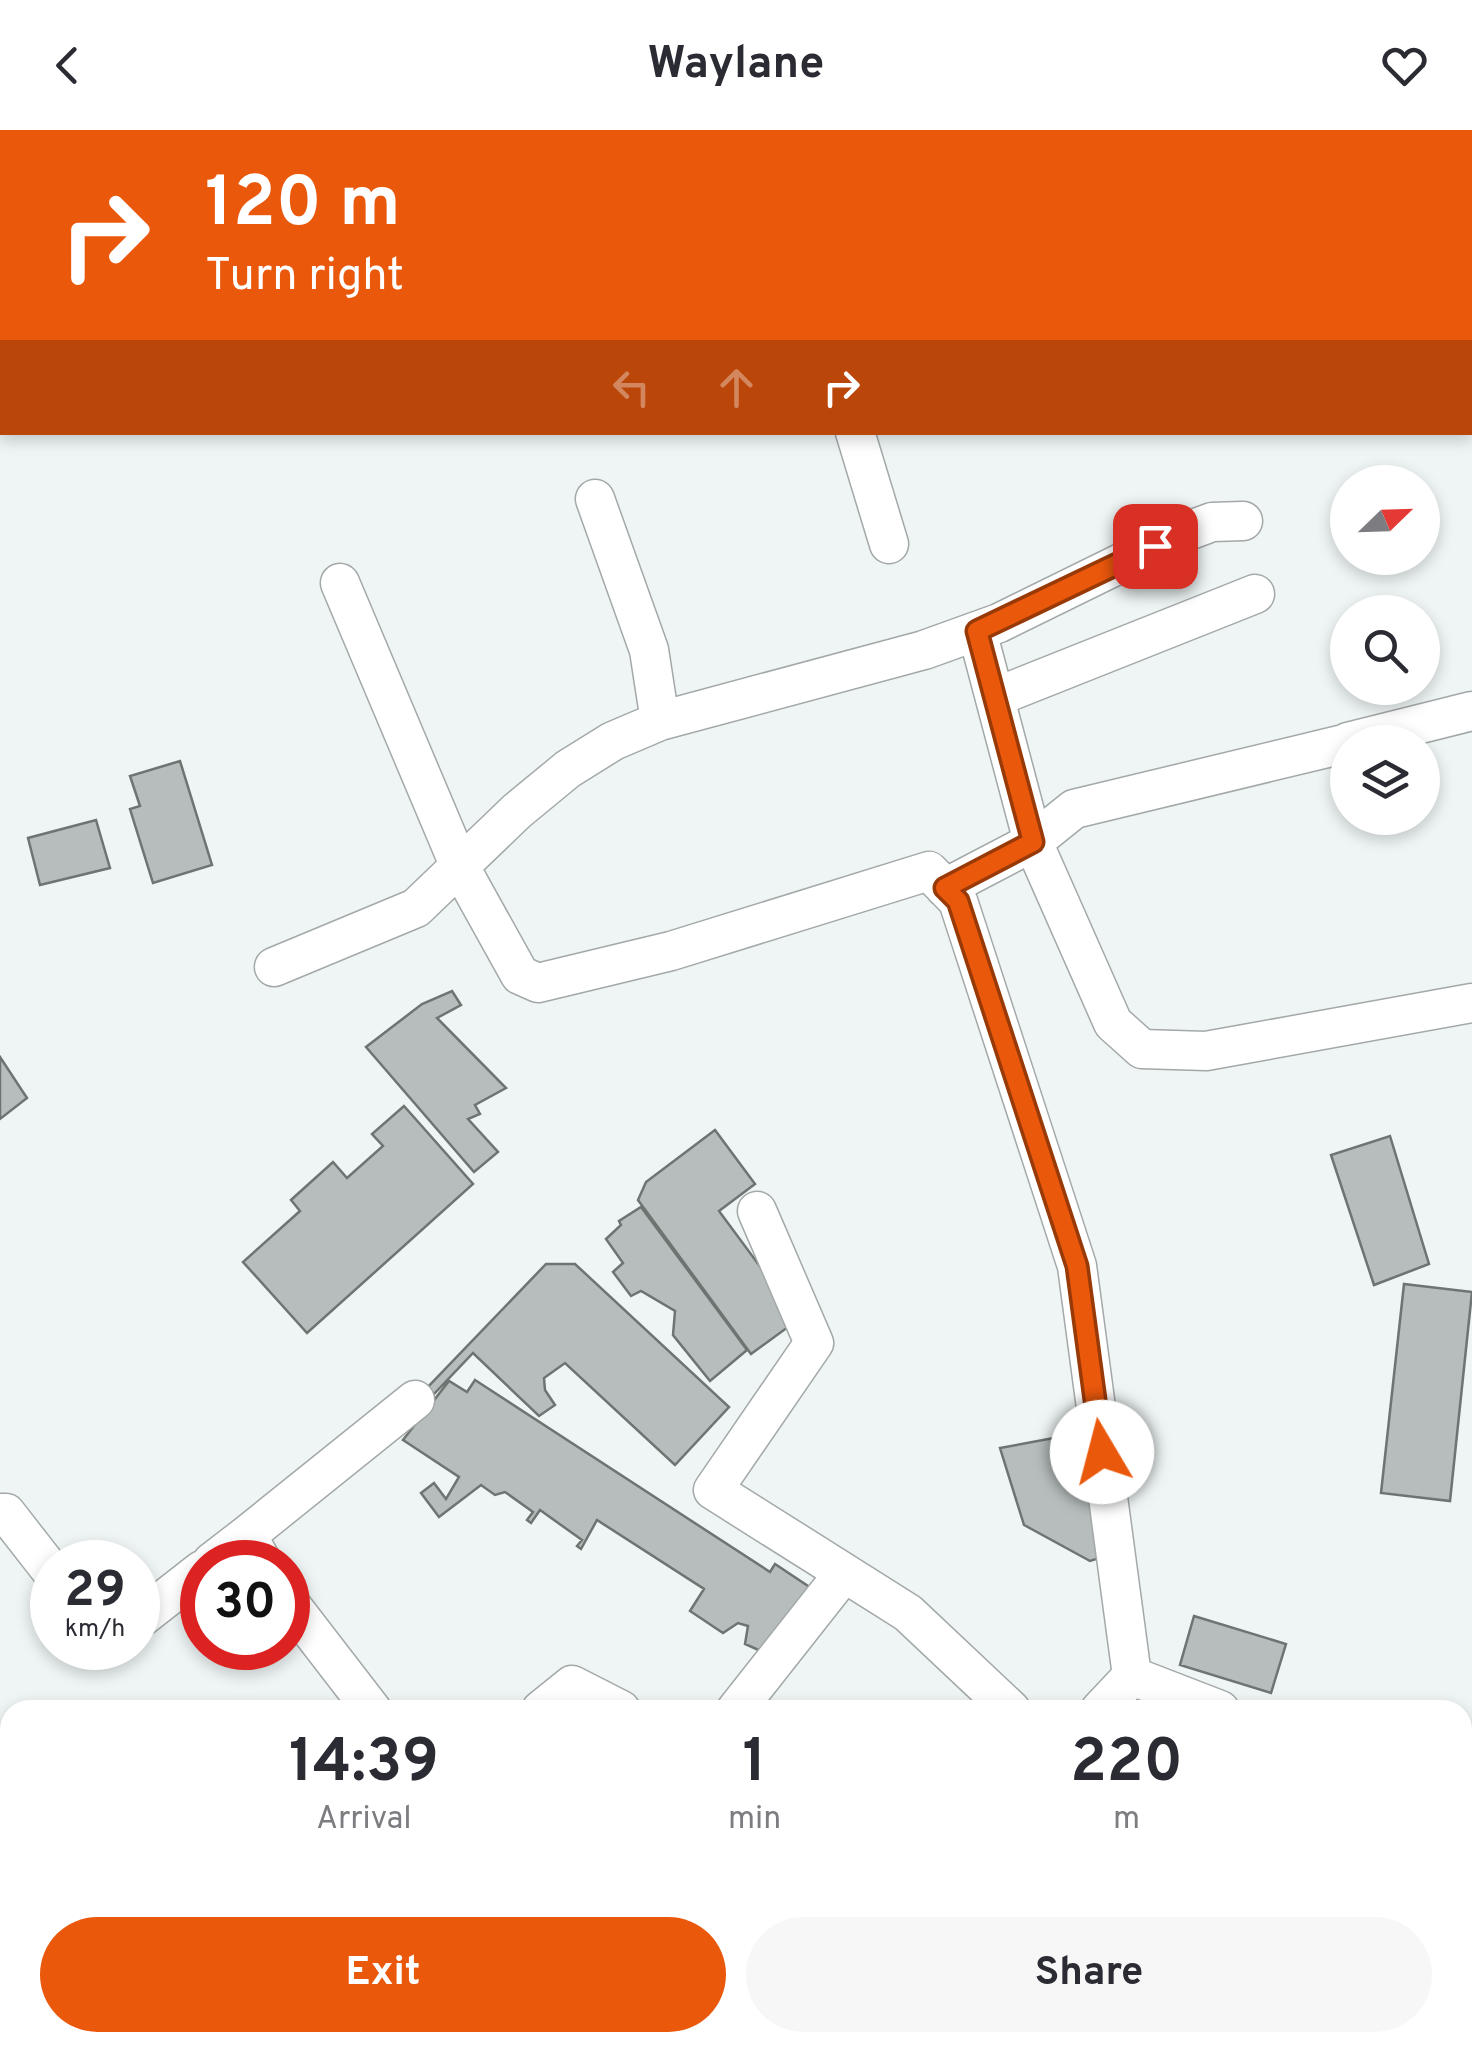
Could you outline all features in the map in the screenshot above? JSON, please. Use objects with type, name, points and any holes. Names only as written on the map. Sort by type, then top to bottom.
[{"type":"street","points":[[856,435],[890,544]]},
{"type":"street","points":[[596,498],[650,650],[660,721]]},
{"type":"street","points":[[274,967],[416,908],[568,769],[613,741],[660,721],[827,679],[977,631],[1180,534],[1212,522],[1243,521]]},
{"type":"street","points":[[340,583],[460,867],[520,975],[538,983],[671,951],[928,871],[958,901],[1077,1266],[1132,1676]]},
{"type":"street","points":[[996,697],[1255,594]]},
{"type":"street","points":[[977,631],[1033,842],[1112,1023],[1142,1049],[1206,1051],[1472,1003]]},
{"type":"street","points":[[1418,725],[1472,711]]},
{"type":"street","points":[[945,888],[1033,842],[1074,809],[1330,747]]},
{"type":"street","points":[[756,1211],[814,1343],[713,1490],[908,1613],[1000,1700]]},
{"type":"street","points":[[265,1540],[415,1400]]},
{"type":"street","points":[[0,1513],[6,1513],[30,1544]]},
{"type":"street","points":[[744,1700],[844,1572]]},
{"type":"street","points":[[160,1603],[180,1587]]},
{"type":"street","points":[[310,1630],[364,1700]]},
{"type":"street","points":[[1109,1700],[1132,1676]]},
{"type":"street","points":[[1132,1676],[1194,1700]]},
{"type":"street","points":[[553,1700],[572,1685],[601,1700]]},
{"type":"building","points":[[180,761],[212,865],[153,883],[130,809],[140,806],[130,776]]},
{"type":"building","points":[[96,820],[110,868],[40,885],[28,838]]},
{"type":"building","points":[[452,991],[461,1005],[437,1018],[506,1088],[475,1105],[480,1114],[468,1119],[498,1152],[474,1172],[366,1047],[422,1004]]},
{"type":"building","points":[[0,1057],[27,1098],[0,1119]]},
{"type":"building","points":[[404,1106],[473,1184],[307,1333],[243,1262],[300,1211],[291,1200],[333,1162],[347,1178],[383,1146],[372,1134]]},
{"type":"building","points":[[715,1130],[755,1184],[719,1211],[799,1319],[751,1354],[638,1200],[646,1182]]},
{"type":"building","points":[[1390,1136],[1429,1264],[1374,1285],[1331,1155]]},
{"type":"building","points":[[641,1207],[747,1350],[710,1381],[673,1335],[675,1311],[641,1291],[631,1296],[613,1272],[623,1263],[606,1239],[621,1225],[619,1221]]},
{"type":"building","points":[[546,1264],[575,1264],[729,1407],[675,1465],[565,1363],[544,1378],[545,1390],[555,1405],[539,1416],[473,1353],[433,1395],[426,1389]]},
{"type":"building","points":[[1404,1284],[1472,1292],[1450,1501],[1381,1493]]},
{"type":"building","points":[[475,1380],[770,1572],[775,1564],[811,1588],[787,1643],[770,1636],[763,1652],[745,1644],[748,1626],[738,1623],[723,1633],[690,1611],[704,1589],[597,1520],[581,1549],[577,1546],[582,1540],[540,1510],[531,1523],[527,1520],[533,1512],[505,1492],[495,1495],[481,1485],[439,1517],[421,1493],[434,1483],[446,1499],[459,1477],[403,1440],[449,1381],[467,1392]]},
{"type":"building","points":[[1081,1433],[1103,1557],[1090,1561],[1024,1525],[1000,1448]]},
{"type":"building","points":[[1194,1616],[1286,1644],[1271,1693],[1180,1665]]},
{"type":"route","points":[[1102,1452],[1077,1266],[958,901],[945,888],[1033,842],[977,631],[1155,546]]}]
